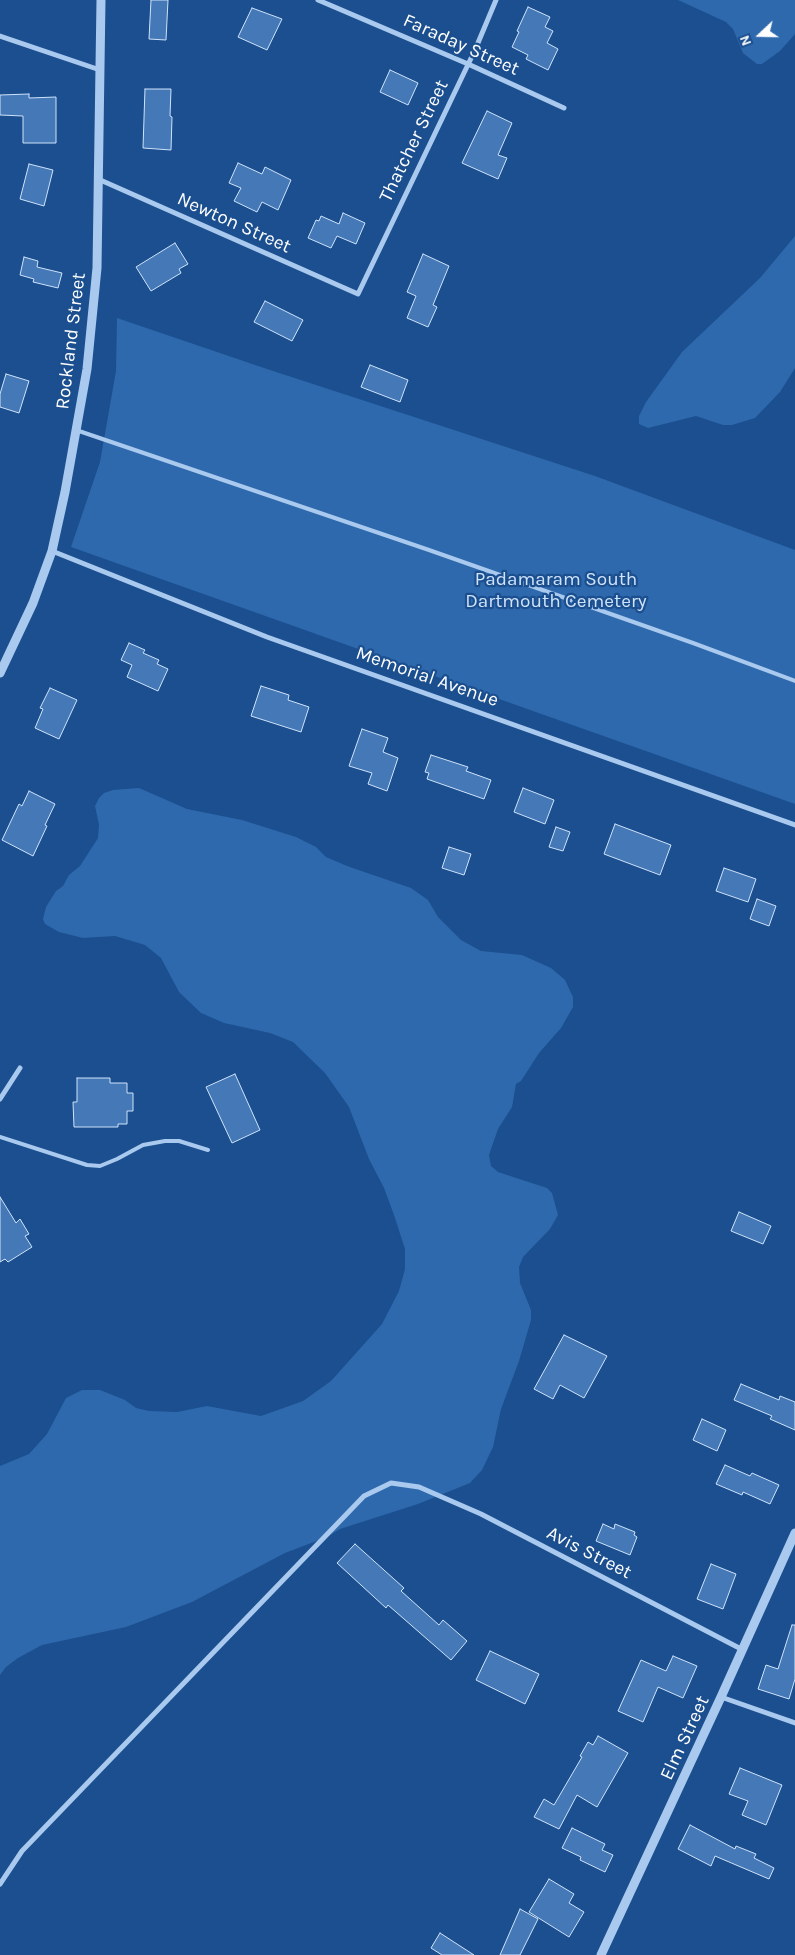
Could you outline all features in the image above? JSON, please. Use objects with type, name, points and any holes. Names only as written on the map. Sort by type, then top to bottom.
[{"type":"street","name":"Rockland Street","points":[[0,673],[33,603],[52,551],[61,515],[87,369],[98,268],[101,0]]},
{"type":"street","name":"Faraday Street","points":[[318,0],[468,64],[564,108]]},
{"type":"street","name":"Thatcher Street","points":[[358,294],[468,64],[496,0]]},
{"type":"street","points":[[0,36],[100,70]]},
{"type":"street","name":"Newton Street","points":[[98,179],[358,294]]},
{"type":"street","name":"Memorial Avenue","points":[[52,551],[267,637],[795,825]]},
{"type":"street","points":[[0,1099],[20,1068]]},
{"type":"street","name":"Avis Street","points":[[0,1884],[22,1851],[364,1496],[391,1483],[418,1487],[481,1514],[742,1650]]},
{"type":"street","name":"Elm Street","points":[[601,1955],[795,1533]]},
{"type":"street","points":[[721,1697],[795,1723]]},
{"type":"lane","points":[[76,430],[411,544],[693,643],[795,681]]},
{"type":"lane","points":[[0,1137],[87,1165],[100,1166],[143,1145],[165,1141],[179,1141],[208,1150]]},
{"type":"green space","points":[[678,0],[795,0],[795,34],[780,51],[762,64],[757,64],[743,53],[733,29],[726,22]]},
{"type":"green space","points":[[795,236],[795,368],[780,392],[755,418],[732,425],[723,425],[696,416],[648,428],[639,424],[639,416],[646,402],[682,352],[760,278]]},
{"type":"green space","name":"Padamaram South Dartmouth Cemetery","points":[[117,318],[595,476],[795,550],[795,804],[71,547],[100,462],[116,371]]},
{"type":"green space","points":[[139,788],[187,809],[242,820],[296,837],[316,847],[326,857],[411,888],[428,900],[438,917],[461,940],[481,951],[522,955],[551,968],[565,980],[573,997],[573,1007],[561,1028],[539,1053],[521,1081],[516,1084],[512,1107],[498,1129],[489,1155],[491,1166],[498,1172],[547,1188],[552,1193],[558,1215],[550,1229],[523,1257],[519,1267],[520,1283],[531,1310],[531,1320],[519,1361],[501,1409],[493,1447],[482,1470],[470,1483],[418,1504],[340,1529],[327,1537],[285,1553],[192,1602],[126,1627],[42,1645],[18,1658],[6,1667],[0,1675],[0,1466],[29,1454],[47,1434],[66,1398],[82,1390],[100,1390],[125,1400],[136,1408],[149,1411],[177,1412],[207,1406],[261,1416],[303,1401],[331,1381],[382,1324],[399,1291],[405,1269],[405,1249],[394,1215],[384,1188],[369,1159],[349,1107],[325,1073],[293,1042],[270,1033],[224,1023],[201,1013],[179,992],[161,958],[145,945],[115,936],[83,938],[59,932],[45,924],[43,919],[46,907],[56,891],[63,886],[69,875],[80,866],[98,838],[99,825],[95,806],[99,798],[104,793],[113,790]]},
{"type":"building","points":[[151,0],[168,0],[166,40],[149,39]]},
{"type":"building","points":[[528,7],[550,17],[545,27],[553,31],[547,43],[558,49],[548,70],[526,59],[528,55],[512,47]]},
{"type":"building","points":[[252,8],[282,19],[267,50],[238,37]]},
{"type":"building","points":[[390,70],[418,83],[408,105],[380,92]]},
{"type":"building","points":[[145,89],[171,89],[171,150],[143,148]]},
{"type":"building","points":[[29,94],[29,98],[56,97],[56,143],[23,143],[23,116],[0,115],[0,95]]},
{"type":"building","points":[[487,111],[512,123],[498,155],[507,158],[498,179],[462,163]]},
{"type":"building","points":[[238,163],[262,174],[265,167],[291,180],[278,210],[262,202],[257,212],[234,201],[241,188],[229,183]]},
{"type":"building","points":[[29,164],[53,170],[44,206],[20,199]]},
{"type":"building","points":[[343,213],[365,223],[356,244],[337,236],[331,248],[308,238],[316,220],[319,221],[321,216],[339,224]]},
{"type":"building","points":[[175,243],[188,264],[179,269],[181,273],[151,291],[136,267]]},
{"type":"building","points":[[423,254],[449,266],[433,305],[437,307],[428,327],[407,318],[416,296],[407,292]]},
{"type":"building","points":[[24,257],[38,261],[37,267],[62,273],[58,288],[33,282],[34,279],[20,275]]},
{"type":"building","points":[[265,301],[303,320],[292,341],[254,322]]},
{"type":"building","points":[[370,365],[408,380],[400,402],[361,387]]},
{"type":"building","points":[[6,374],[29,381],[19,413],[0,407],[0,394]]},
{"type":"building","points":[[129,643],[145,650],[143,653],[159,660],[157,664],[168,669],[158,691],[127,677],[132,665],[121,660]]},
{"type":"building","points":[[261,686],[289,695],[288,700],[309,707],[301,732],[251,716]]},
{"type":"building","points":[[50,688],[77,700],[59,739],[35,728],[43,709],[40,708]]},
{"type":"building","points":[[362,729],[388,738],[383,752],[398,758],[387,791],[368,784],[372,773],[349,766]]},
{"type":"building","points":[[431,755],[468,767],[466,771],[491,780],[484,799],[427,779],[429,773],[425,772]]},
{"type":"building","points":[[523,788],[554,800],[545,824],[514,812]]},
{"type":"building","points":[[29,791],[55,804],[33,856],[2,840],[19,804],[22,806]]},
{"type":"building","points":[[615,824],[671,845],[660,875],[604,854]]},
{"type":"building","points":[[556,827],[570,832],[563,851],[549,847]]},
{"type":"building","points":[[449,847],[471,854],[464,875],[442,868]]},
{"type":"building","points":[[724,868],[756,879],[748,902],[716,891]]},
{"type":"building","points":[[757,899],[776,906],[769,926],[750,919]]},
{"type":"building","points":[[235,1074],[260,1130],[232,1143],[206,1087]]},
{"type":"building","points":[[77,1078],[110,1078],[110,1083],[127,1083],[127,1093],[133,1093],[133,1111],[127,1111],[127,1124],[118,1124],[118,1127],[74,1127],[73,1102],[77,1102]]},
{"type":"building","points":[[0,1197],[16,1223],[20,1219],[29,1234],[25,1236],[32,1247],[8,1262],[5,1259],[0,1262]]},
{"type":"building","points":[[739,1212],[771,1226],[763,1244],[731,1231]]},
{"type":"building","points":[[564,1335],[607,1356],[584,1398],[560,1385],[553,1399],[534,1389]]},
{"type":"building","points":[[741,1384],[779,1400],[780,1396],[795,1402],[795,1430],[770,1419],[772,1416],[734,1400]]},
{"type":"building","points":[[702,1419],[726,1430],[717,1451],[693,1440]]},
{"type":"building","points":[[725,1465],[750,1476],[752,1473],[779,1485],[770,1504],[743,1492],[742,1495],[716,1484]]},
{"type":"building","points":[[603,1524],[614,1529],[615,1524],[635,1532],[634,1535],[637,1537],[630,1555],[596,1541]]},
{"type":"building","points":[[355,1544],[404,1588],[401,1591],[439,1625],[443,1620],[467,1641],[451,1660],[388,1605],[386,1608],[337,1563]]},
{"type":"building","points":[[711,1564],[736,1574],[723,1609],[697,1599]]},
{"type":"building","points":[[792,1625],[795,1625],[795,1679],[789,1699],[758,1689],[766,1665],[778,1669]]},
{"type":"building","points":[[490,1651],[539,1674],[525,1704],[476,1680]]},
{"type":"building","points":[[673,1656],[697,1666],[683,1698],[658,1687],[643,1722],[618,1711],[641,1660],[666,1671]]},
{"type":"building","points":[[598,1736],[628,1753],[597,1807],[577,1795],[559,1829],[534,1817],[544,1799],[554,1805],[582,1757],[580,1756],[588,1742],[593,1745]]},
{"type":"building","points":[[740,1768],[782,1785],[766,1825],[742,1815],[748,1801],[729,1794]]},
{"type":"building","points":[[690,1825],[735,1849],[736,1846],[756,1854],[754,1858],[774,1868],[769,1879],[715,1856],[711,1866],[678,1849]]},
{"type":"building","points":[[572,1828],[605,1844],[602,1850],[613,1855],[605,1872],[580,1860],[581,1857],[562,1848]]},
{"type":"building","points":[[549,1879],[574,1894],[569,1903],[584,1912],[569,1937],[529,1912]]},
{"type":"building","points":[[520,1909],[538,1919],[520,1955],[500,1955]]},
{"type":"building","points":[[440,1933],[474,1955],[442,1955],[431,1948]]}]
